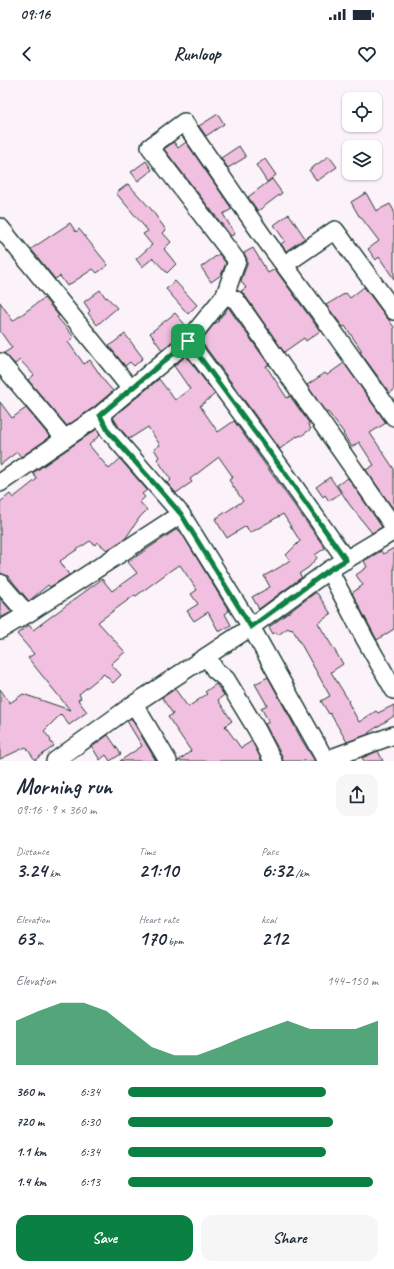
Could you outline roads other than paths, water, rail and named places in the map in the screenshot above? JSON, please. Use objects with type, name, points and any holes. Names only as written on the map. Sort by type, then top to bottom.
[{"type":"street","points":[[0,483],[100,415],[188,341],[225,295],[237,261],[150,146],[184,122],[262,235],[331,328],[394,417]]},
{"type":"street","points":[[0,227],[131,389]]},
{"type":"street","points":[[284,265],[335,230],[394,311]]},
{"type":"street","points":[[225,295],[236,300],[394,526]]},
{"type":"street","points":[[188,341],[282,469],[346,560]]},
{"type":"street","points":[[0,362],[65,438]]},
{"type":"street","points":[[100,415],[108,431],[181,514],[251,627],[326,761],[394,735]]},
{"type":"street","points":[[0,630],[181,514]]},
{"type":"street","points":[[55,761],[134,704],[251,627],[329,570],[394,532]]},
{"type":"street","points":[[329,570],[365,639],[394,690]]},
{"type":"street","points":[[0,582],[27,614]]},
{"type":"street","points":[[207,656],[215,670],[226,679],[257,730],[273,761]]},
{"type":"street","points":[[134,704],[168,761]]}]
